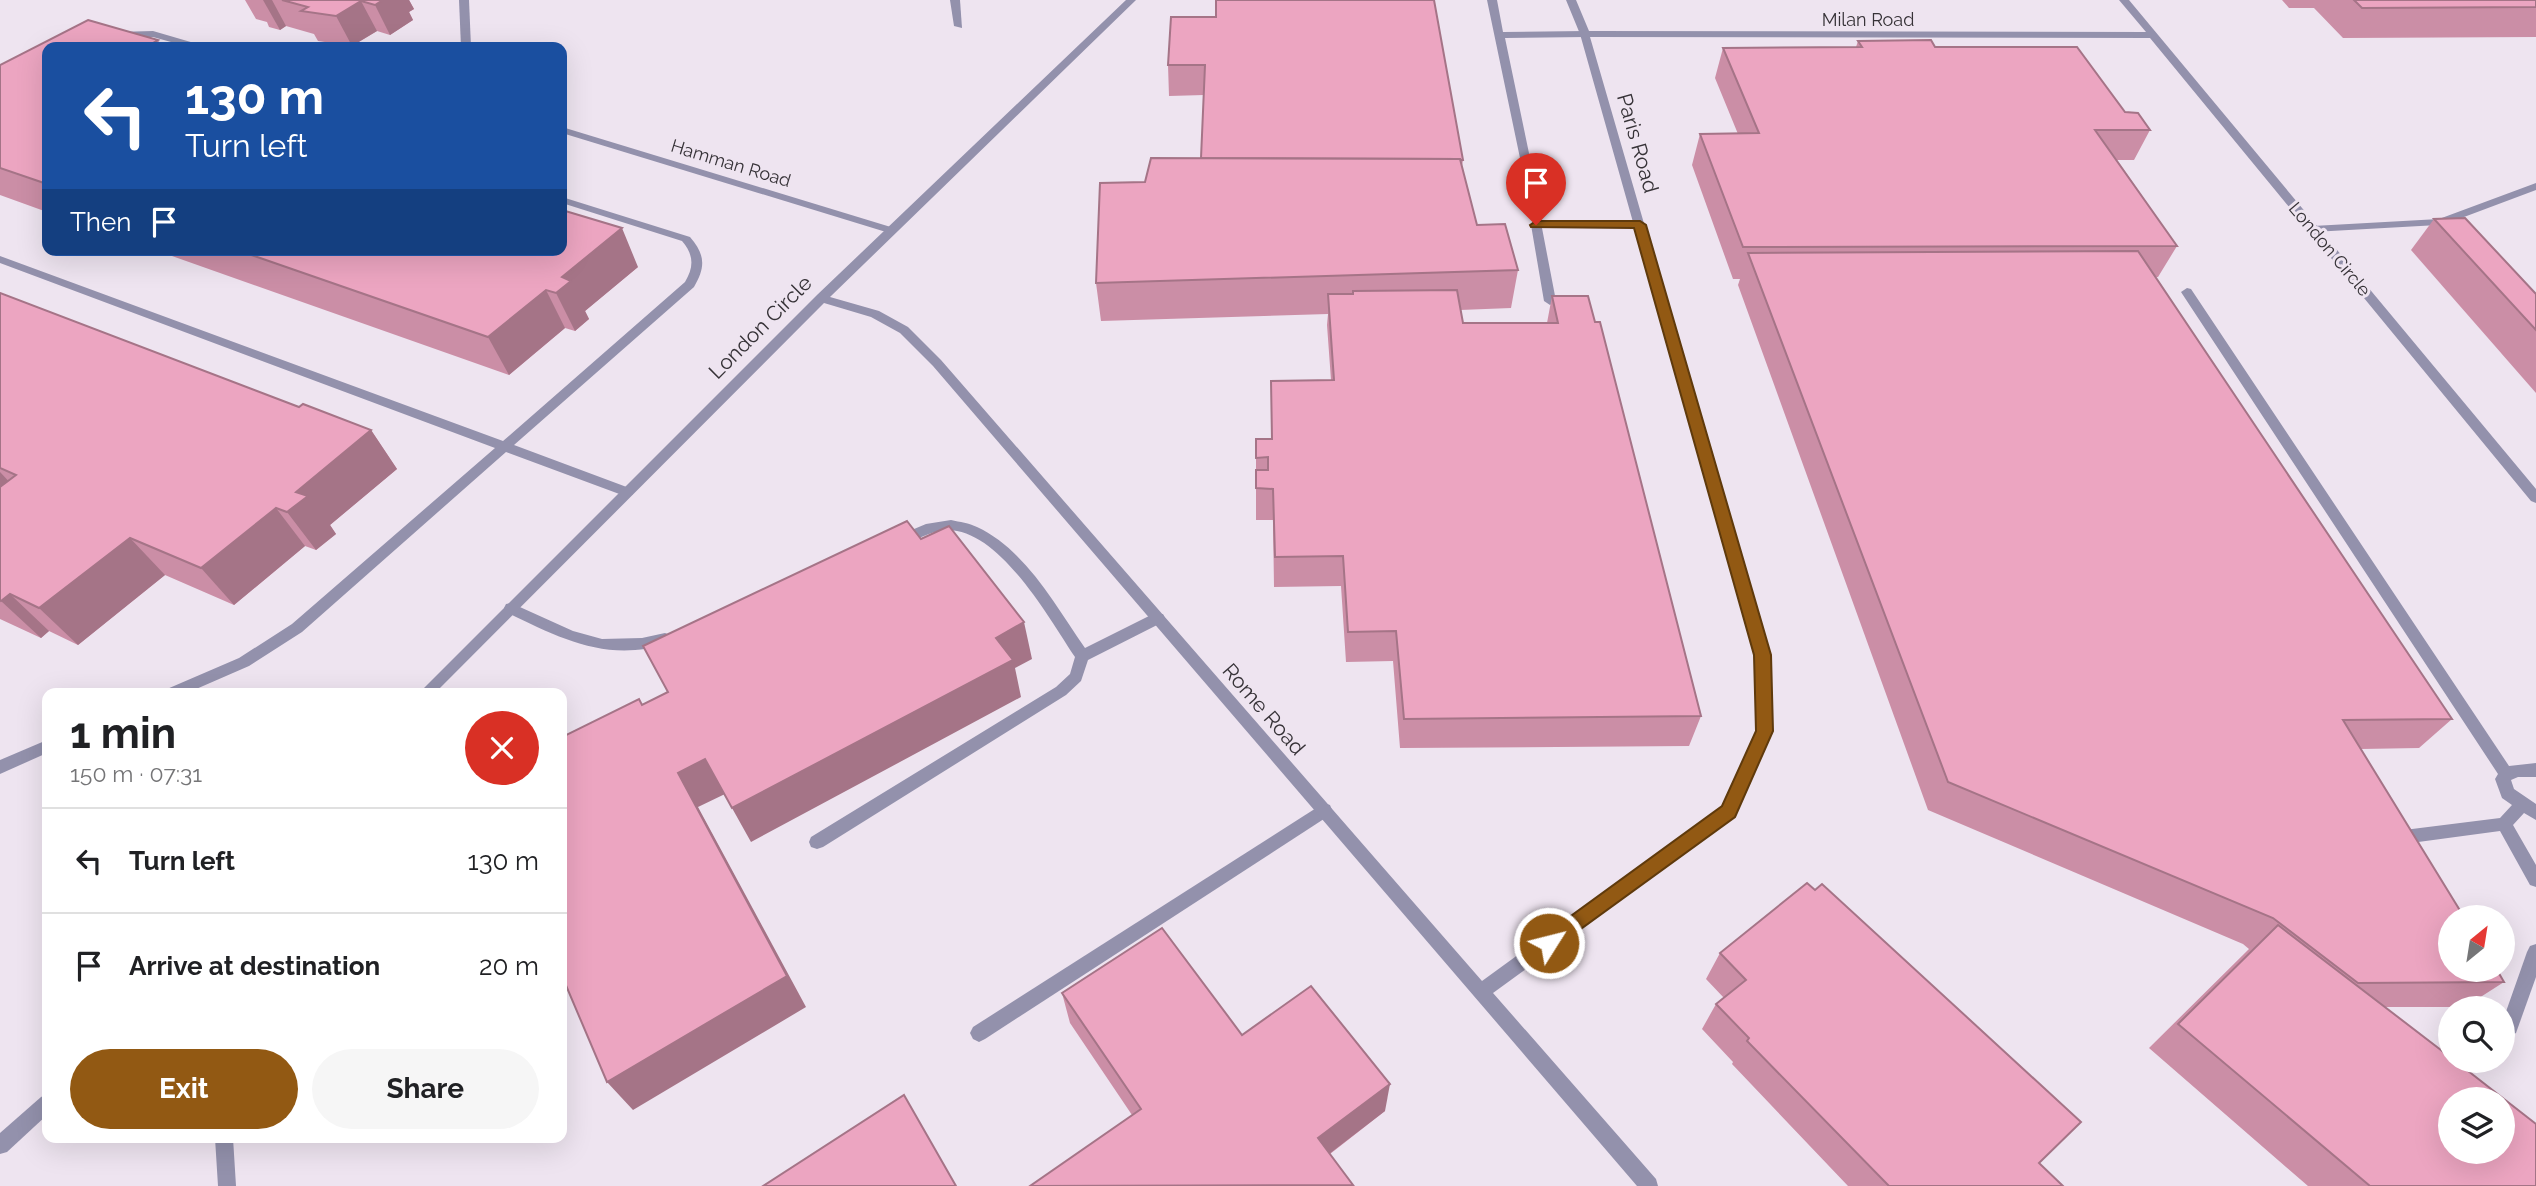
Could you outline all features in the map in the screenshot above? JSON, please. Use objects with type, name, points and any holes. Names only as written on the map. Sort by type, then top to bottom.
[{"type":"street","points":[[464,0],[466,42]]},
{"type":"street","points":[[955,0],[959,26]]},
{"type":"street","name":"London Circle","points":[[431,688],[890,230],[1131,0]]},
{"type":"street","points":[[1493,0],[1530,182]]},
{"type":"street","name":"Paris Road","points":[[1481,992],[1728,812],[1765,731],[1762,655],[1585,34],[1571,0]]},
{"type":"street","name":"London Circle","points":[[2124,0],[2536,498]]},
{"type":"street","points":[[103,38],[126,33],[153,34],[181,42]]},
{"type":"street","name":"Milan Road","points":[[1499,35],[2152,35]]},
{"type":"street","name":"Hamman Road","points":[[567,132],[890,230]]},
{"type":"street","points":[[2313,229],[2441,222],[2536,186]]},
{"type":"street","points":[[184,688],[244,662],[297,628],[690,284],[699,266],[699,258],[686,239],[567,202]]},
{"type":"street","points":[[2441,222],[2449,232]]},
{"type":"street","points":[[1550,301],[1536,225],[1640,225]]},
{"type":"street","points":[[0,259],[627,492]]},
{"type":"street","points":[[2187,292],[2506,774]]},
{"type":"street","name":"Rome Road","points":[[821,299],[875,314],[904,330],[937,363],[1649,1186]]},
{"type":"street","points":[[882,549],[932,527],[963,526],[985,537],[1017,564],[1082,656]]},
{"type":"street","points":[[511,608],[568,635],[604,647],[643,645],[684,634]]},
{"type":"street","points":[[817,842],[1061,691],[1076,677],[1082,656],[1158,618]]},
{"type":"street","points":[[0,767],[42,749]]},
{"type":"street","points":[[2506,774],[2536,770]]},
{"type":"street","points":[[2377,840],[2504,824],[2529,809],[2508,793],[2503,779],[2506,774]]},
{"type":"street","points":[[979,1033],[1324,810]]},
{"type":"street","points":[[2504,824],[2536,880]]},
{"type":"street","points":[[2515,1013],[2536,952]]},
{"type":"street","points":[[0,1144],[42,1107]]},
{"type":"street","points":[[224,1143],[227,1186]]},
{"type":"building","points":[[282,0],[383,0],[375,5],[361,1],[336,16],[301,11],[308,7]]},
{"type":"building","points":[[1216,0],[1434,0],[1463,160],[1201,158],[1205,65],[1168,65],[1171,17],[1216,17]]},
{"type":"building","points":[[2354,0],[2536,0],[2536,7],[2362,8]]},
{"type":"building","points":[[88,20],[158,40],[155,42],[45,42]]},
{"type":"building","points":[[1931,40],[1935,47],[2077,47],[2125,112],[2138,113],[2150,130],[2095,130],[2177,246],[1743,247],[1700,134],[1759,133],[1723,48],[1862,47],[1858,41]]},
{"type":"building","points":[[42,44],[42,182],[0,168],[0,65]]},
{"type":"building","points":[[1151,158],[1460,159],[1477,225],[1505,224],[1518,270],[1096,283],[1100,183],[1145,182]]},
{"type":"building","points":[[567,212],[622,228],[562,277],[571,281],[556,293],[546,290],[488,337],[254,256],[567,256]]},
{"type":"building","points":[[2465,218],[2536,294],[2536,330],[2434,219]]},
{"type":"building","points":[[2138,251],[2452,719],[2343,720],[2457,905],[2438,905],[2438,982],[2504,982],[2358,983],[2273,918],[1948,782],[1748,253]]},
{"type":"building","points":[[1457,290],[1463,323],[1558,323],[1552,296],[1588,296],[1595,322],[1600,322],[1701,716],[1404,719],[1396,631],[1348,632],[1343,556],[1275,557],[1273,489],[1256,488],[1256,470],[1268,470],[1268,457],[1256,458],[1256,439],[1272,439],[1271,381],[1334,380],[1328,294],[1353,294],[1353,291]]},
{"type":"building","points":[[0,293],[299,407],[303,404],[371,430],[296,492],[308,496],[287,512],[276,508],[201,568],[130,538],[39,608],[10,594],[1,601],[0,487],[16,475],[0,468]]},
{"type":"building","points":[[907,521],[921,539],[949,526],[1024,622],[996,638],[1013,660],[732,808],[705,759],[678,773],[787,976],[607,1082],[567,988],[567,735],[639,699],[642,705],[668,692],[643,646]]},
{"type":"building","points":[[1807,883],[1815,890],[1822,884],[2081,1122],[2039,1163],[2063,1186],[1889,1186],[1747,1041],[1749,1038],[1716,1004],[1746,980],[1720,953]]},
{"type":"building","points":[[2278,925],[2438,1048],[2438,1073],[2471,1073],[2489,1087],[2438,1087],[2438,1164],[2515,1164],[2515,1108],[2536,1124],[2536,1186],[2370,1186],[2178,1024]]},
{"type":"building","points":[[1162,928],[1242,1035],[1311,986],[1390,1084],[1318,1138],[1353,1185],[1030,1186],[1141,1109],[1062,993]]},
{"type":"building","points":[[904,1095],[956,1186],[763,1186]]},
{"type":"route","points":[[1536,225],[1640,225],[1762,655],[1765,731],[1728,812],[1549,943]]}]
